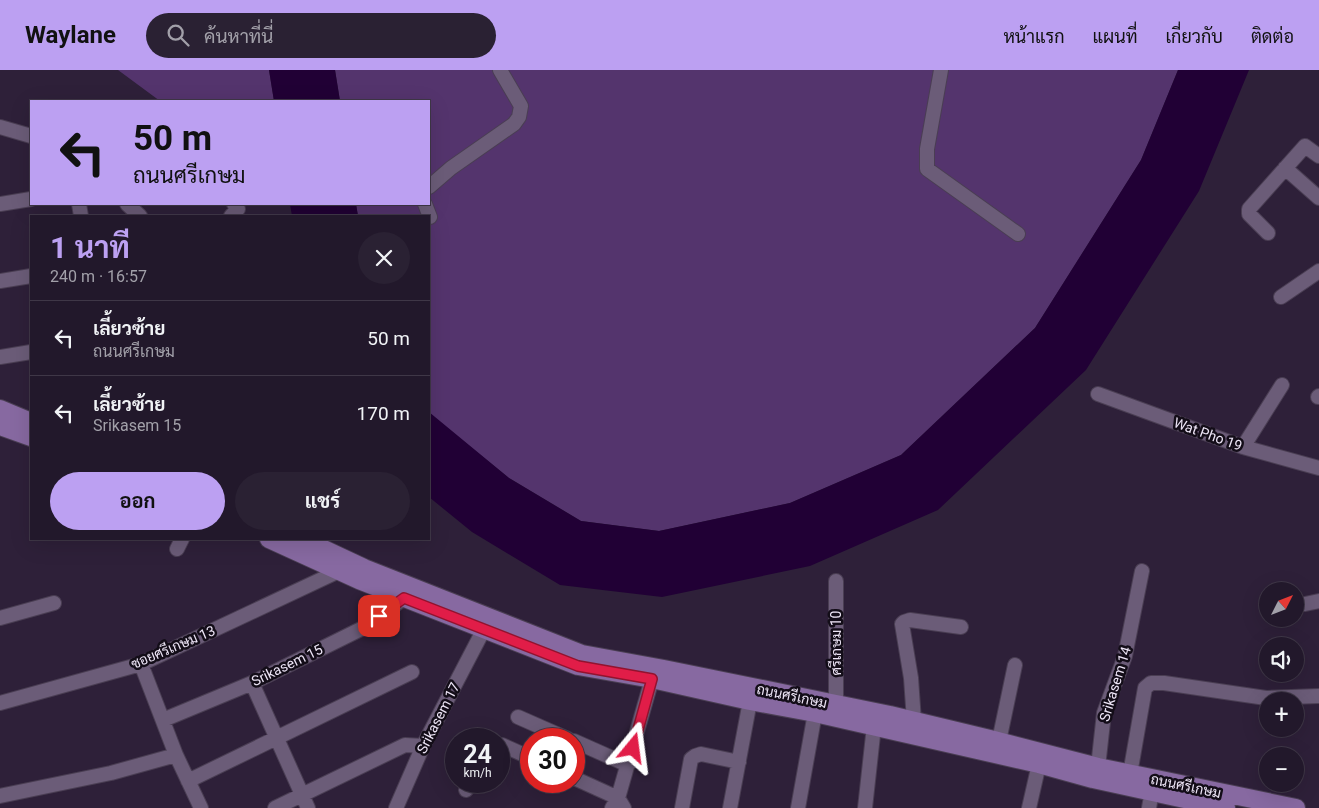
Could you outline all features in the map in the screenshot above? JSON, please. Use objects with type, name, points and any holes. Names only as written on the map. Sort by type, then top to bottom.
[{"type":"main road","points":[[0,409],[30,422]]},
{"type":"main road","points":[[0,426],[30,437]]},
{"type":"main road","name":"ถนนศรีเกษม","points":[[271,540],[404,598],[578,666],[599,663],[836,705],[999,741],[1098,768],[1296,808]]},
{"type":"main road","name":"ถนนศรีเกษม","points":[[304,540],[364,568],[582,654],[599,663],[652,679],[750,701],[815,713],[1039,764],[1093,779],[1150,799],[1226,808]]},
{"type":"street","points":[[430,186],[452,168],[514,124],[520,117],[521,106],[500,70]]},
{"type":"street","points":[[941,70],[927,149],[927,169],[1018,234]]},
{"type":"street","points":[[0,127],[30,136]]},
{"type":"street","points":[[1268,233],[1249,214],[1249,209],[1306,146],[1319,156]]},
{"type":"street","points":[[1285,168],[1319,198]]},
{"type":"street","points":[[0,204],[30,199]]},
{"type":"street","points":[[128,205],[139,215]]},
{"type":"street","points":[[232,215],[238,209],[235,205]]},
{"type":"street","points":[[1281,297],[1319,270]]},
{"type":"street","points":[[0,281],[30,276]]},
{"type":"street","points":[[0,357],[30,352]]},
{"type":"street","points":[[1243,447],[1282,385]]},
{"type":"street","name":"Wat Pho 19","points":[[1098,394],[1243,447],[1319,468]]},
{"type":"street","name":"ซอยศรีเกษม 13","points":[[0,702],[141,664],[339,571]]},
{"type":"street","name":"Srikasem 14","points":[[1098,768],[1104,713],[1125,656],[1142,571]]},
{"type":"street","name":"ศรีเกษม 10","points":[[836,581],[836,705]]},
{"type":"street","name":"Srikasem 15","points":[[162,720],[252,683],[367,626],[404,598]]},
{"type":"street","points":[[0,618],[54,603]]},
{"type":"street","points":[[914,721],[911,678],[902,624],[910,620],[961,627]]},
{"type":"street","name":"Srikasem 17","points":[[396,808],[422,746],[484,629]]},
{"type":"street","points":[[141,664],[176,755],[200,808]]},
{"type":"street","points":[[999,741],[1014,665]]},
{"type":"street","points":[[188,781],[412,672]]},
{"type":"street","points":[[585,785],[618,805],[652,679]]},
{"type":"street","points":[[252,683],[308,808]]},
{"type":"street","points":[[1130,774],[1145,688],[1150,683],[1266,698],[1319,696]]},
{"type":"street","points":[[730,808],[750,701]]},
{"type":"street","points":[[798,808],[815,713]]},
{"type":"street","points":[[518,717],[543,728]]},
{"type":"street","points":[[865,808],[874,726]]},
{"type":"street","points":[[275,808],[405,745],[422,746]]},
{"type":"street","points":[[585,746],[628,765]]},
{"type":"street","points":[[682,808],[691,759],[701,754],[738,762]]},
{"type":"street","points":[[0,796],[111,773],[176,755]]},
{"type":"street","points":[[1029,808],[1039,764]]},
{"type":"shaded area","points":[[118,70],[269,70],[274,100],[159,100]]},
{"type":"shaded area","points":[[269,70],[335,70],[340,100],[274,100]]},
{"type":"shaded area","points":[[335,70],[1178,70],[1141,160],[1035,328],[901,455],[790,503],[659,531],[581,521],[509,478],[431,415],[430,215],[358,215],[356,205],[430,205],[430,100],[340,100]]},
{"type":"shaded area","points":[[1178,70],[1249,70],[1199,191],[1086,370],[938,510],[810,566],[662,597],[560,585],[472,532],[430,498],[430,413],[509,478],[581,521],[659,531],[790,503],[901,455],[1035,328],[1141,160]]},
{"type":"shaded area","points":[[290,205],[356,205],[358,215],[292,215]]},
{"type":"route","points":[[379,616],[404,598],[578,666],[652,679],[633,748]]}]
